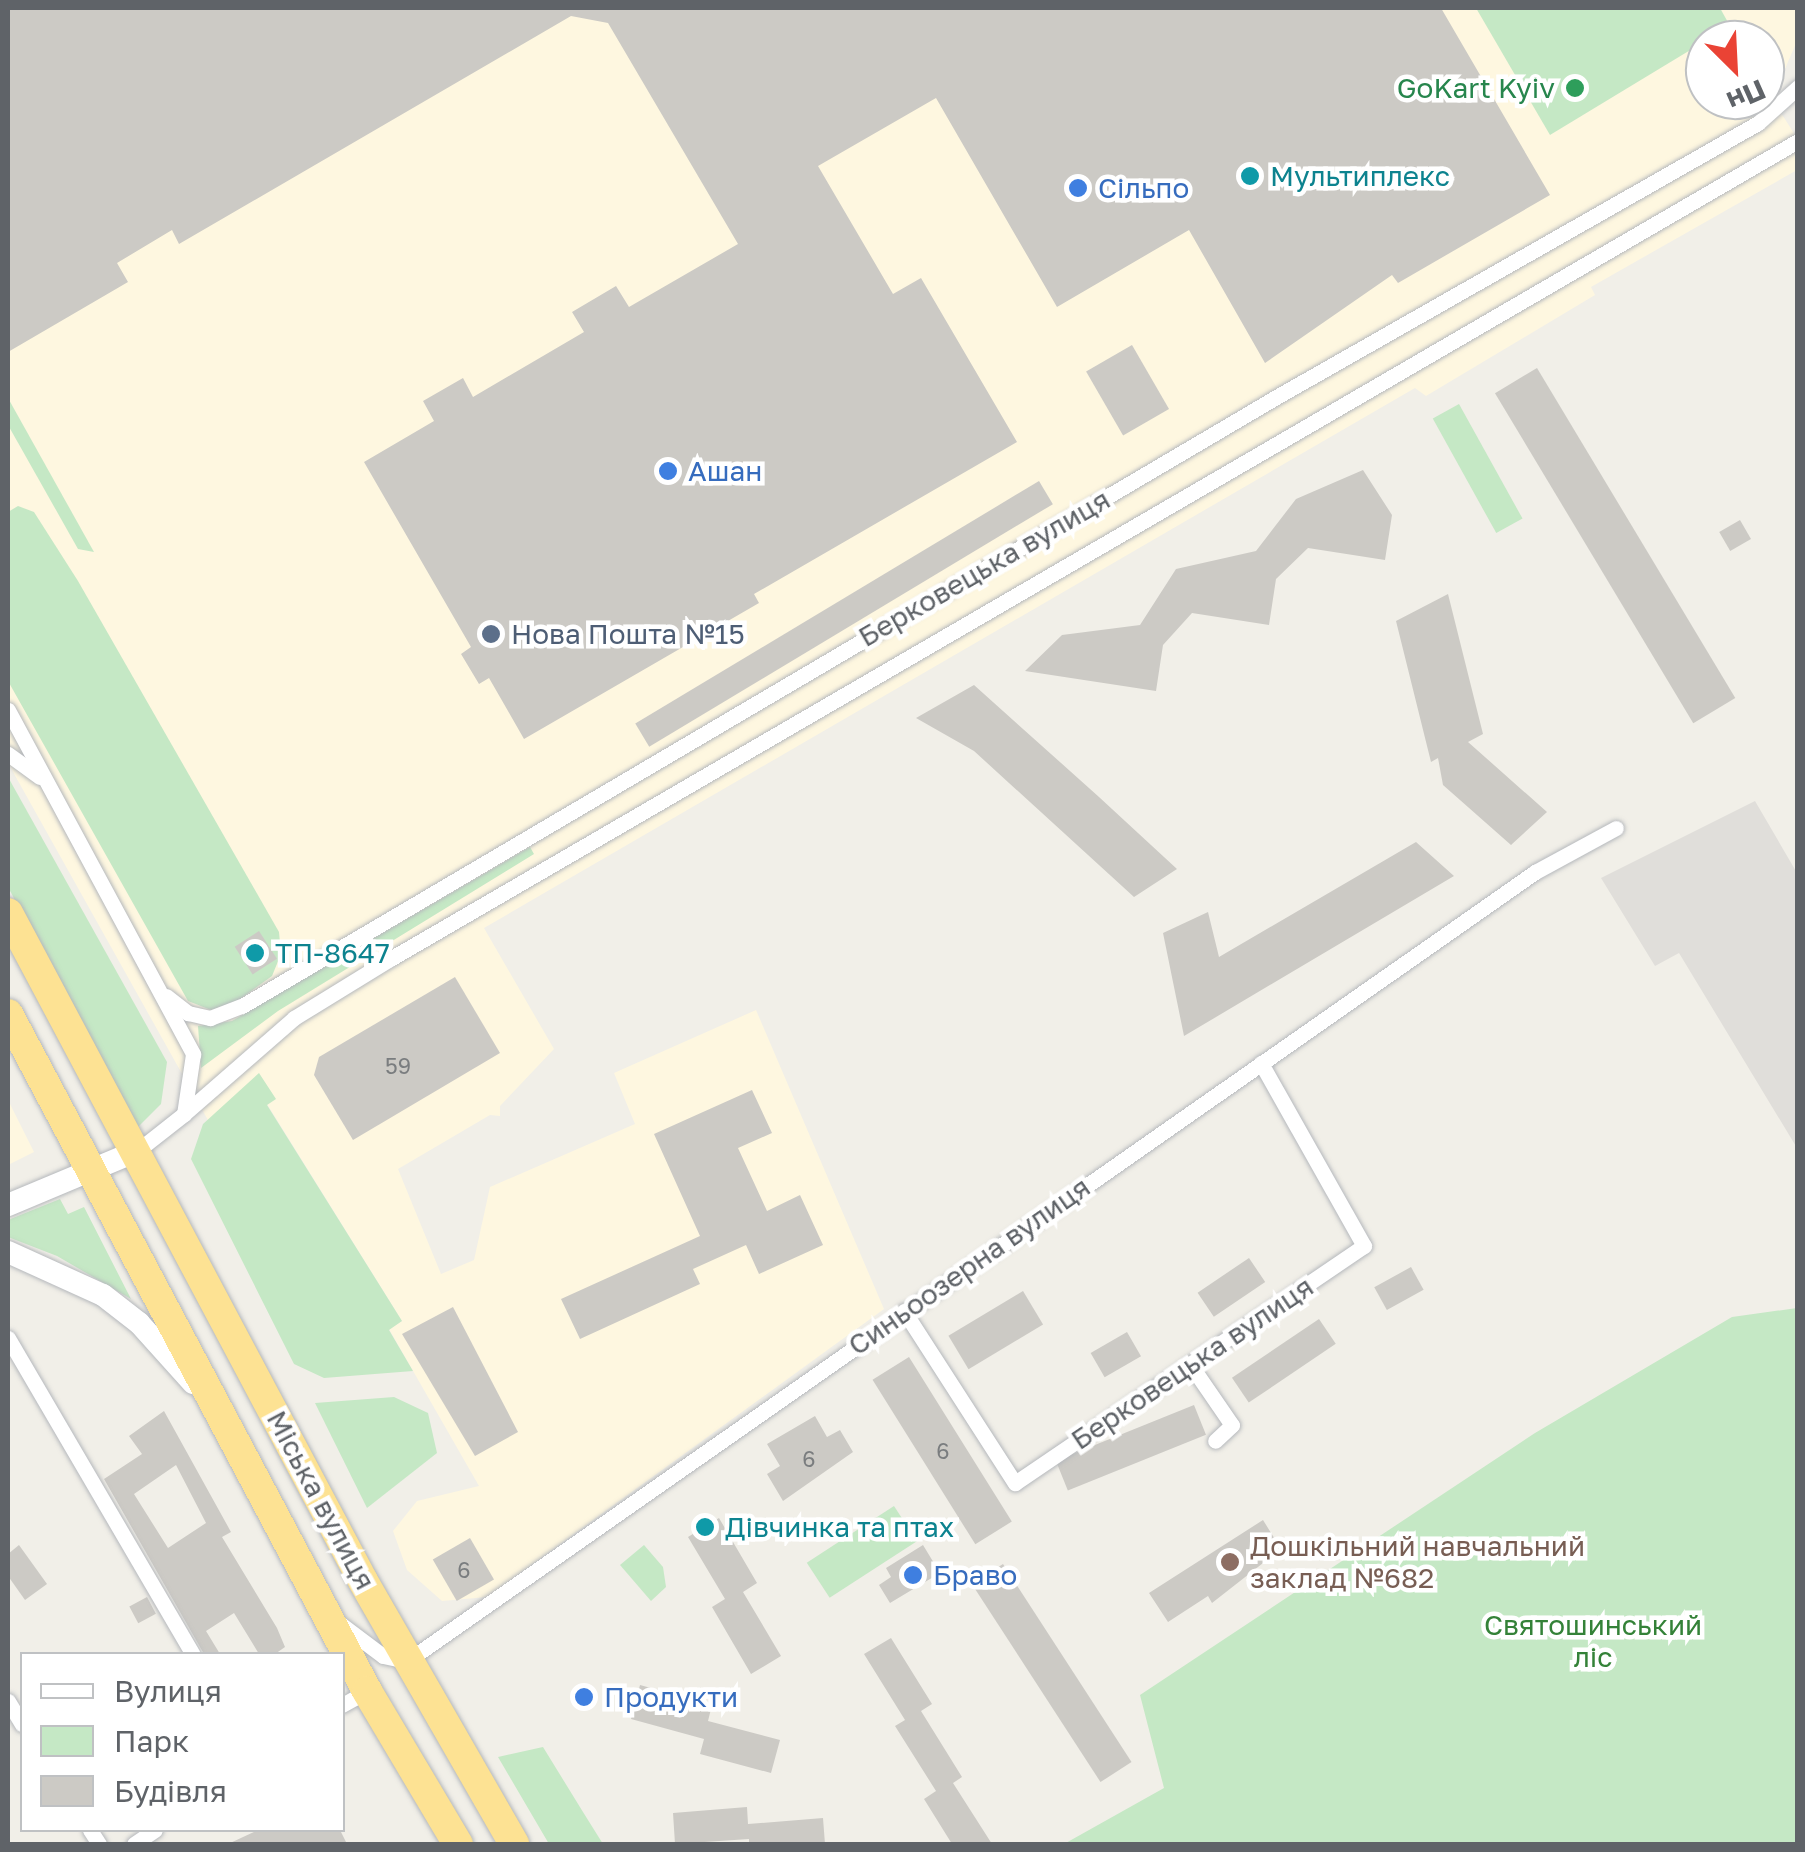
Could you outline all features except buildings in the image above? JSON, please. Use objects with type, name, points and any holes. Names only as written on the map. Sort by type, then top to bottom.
[{"type":"highway","name":"Міська вулиця","points":[[8,912],[407,1660],[514,1844]]},
{"type":"highway","name":"Міська вулиця","points":[[8,1014],[327,1615],[339,1652]]},
{"type":"highway","name":"Міська вулиця","points":[[345,1668],[355,1698],[458,1844]]},
{"type":"main road","points":[[8,1205],[90,1174],[137,1150]]},
{"type":"main road","points":[[8,1252],[83,1284],[140,1323],[222,1419]]},
{"type":"street","name":"Берковецька вулиця","points":[[166,996],[188,1013],[210,1018],[242,1006],[1235,421],[1758,123],[1798,87]]},
{"type":"street","name":"Берковецька вулиця","points":[[137,1150],[294,1018],[390,959],[1798,141]]},
{"type":"street","points":[[8,710],[166,996],[193,1054],[184,1114]]},
{"type":"street","points":[[8,754],[23,760],[57,794]]},
{"type":"street","name":"Синьоозерна вулиця","points":[[407,1660],[1535,872],[1616,828]]},
{"type":"street","name":"Берковецька вулиця","points":[[904,1310],[1015,1484],[1364,1246],[1260,1063]]},
{"type":"street","points":[[8,1338],[192,1652]]},
{"type":"street","points":[[1190,1364],[1232,1425],[1215,1440]]},
{"type":"street","points":[[327,1615],[354,1628],[383,1656],[407,1660]]},
{"type":"shaded area","points":[[8,8],[1797,8],[1797,41],[1785,69],[1785,20],[1685,20],[1685,120],[1785,119],[1797,138],[1797,170],[1591,287],[1595,295],[1426,396],[1415,388],[484,928],[554,1049],[500,1106],[500,1116],[490,1115],[398,1169],[441,1274],[474,1260],[490,1187],[635,1124],[614,1073],[756,1010],[884,1309],[487,1597],[442,1601],[407,1570],[393,1531],[417,1501],[479,1486],[389,1329],[402,1321],[267,1104],[209,1122],[8,763]]},
{"type":"shaded area","points":[[1755,801],[1797,873],[1797,1148],[1679,953],[1655,966],[1601,878]]},
{"type":"shaded area","points":[[8,1100],[34,1152],[8,1165]]},
{"type":"green space","name":"GoKart Kyiv","points":[[1476,8],[1720,8],[1727,20],[1685,20],[1685,53],[1550,135]]},
{"type":"green space","points":[[8,398],[94,552],[78,549],[8,425]]},
{"type":"green space","points":[[1459,404],[1523,519],[1496,533],[1433,419]]},
{"type":"green space","points":[[18,506],[34,512],[78,581],[279,932],[281,954],[272,976],[236,1002],[211,1010],[188,1001],[8,681],[8,512]]},
{"type":"green space","points":[[8,777],[167,1062],[161,1104],[136,1129],[8,887]]},
{"type":"green space","points":[[530,847],[534,854],[278,1011],[201,1068],[198,1026],[232,1021]]},
{"type":"green space","points":[[259,1073],[276,1099],[267,1105],[402,1321],[389,1330],[413,1371],[324,1378],[294,1364],[191,1159],[203,1124]]},
{"type":"green space","points":[[60,1199],[68,1214],[84,1207],[131,1299],[57,1256],[8,1237],[8,1220]]},
{"type":"green space","name":"Святошинський ліс","points":[[1797,1308],[1797,1844],[1064,1844],[1164,1788],[1140,1695],[1535,1433],[1732,1317]]},
{"type":"green space","points":[[394,1397],[428,1413],[437,1453],[367,1508],[315,1403]]},
{"type":"green space","points":[[894,1506],[917,1541],[830,1598],[807,1563]]},
{"type":"green space","points":[[644,1545],[663,1567],[666,1587],[651,1601],[620,1565]]},
{"type":"green space","points":[[543,1747],[603,1844],[549,1844],[498,1757]]},
{"type":"place","name":"GoKart Kyiv","points":[[1575,88]]},
{"type":"place","name":"Мультиплекс","points":[[1250,176]]},
{"type":"place","name":"Сільпо","points":[[1078,188]]},
{"type":"place","name":"Ашан","points":[[668,471]]},
{"type":"place","name":"Нова Пошта №15","points":[[491,634]]},
{"type":"place","name":"ТП-8647","points":[[255,953]]},
{"type":"place","name":"Дівчинка та птах","points":[[705,1527]]},
{"type":"place","name":"Дошкільний навчальний заклад №682","points":[[1230,1562]]},
{"type":"place","name":"Браво","points":[[913,1575]]},
{"type":"place","name":"Продукти","points":[[584,1697]]}]
